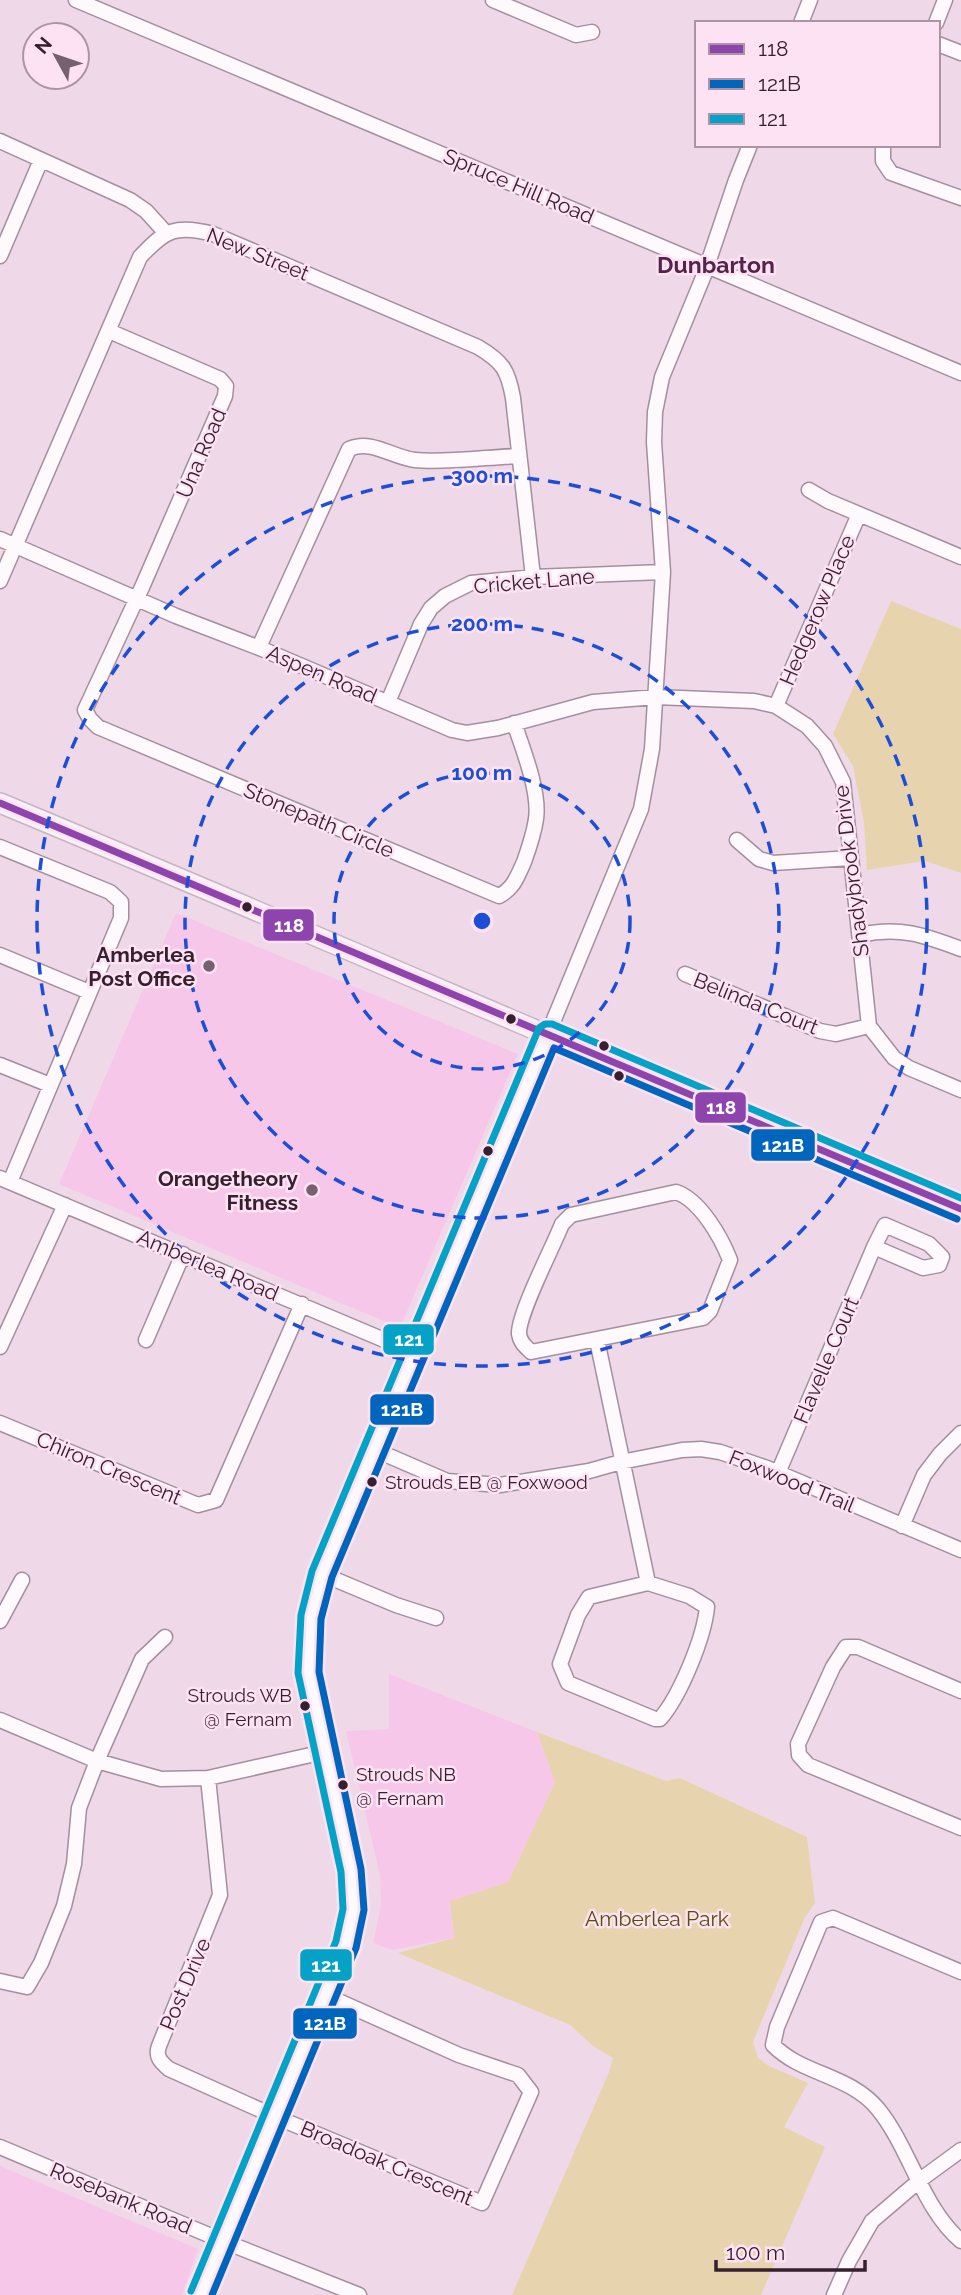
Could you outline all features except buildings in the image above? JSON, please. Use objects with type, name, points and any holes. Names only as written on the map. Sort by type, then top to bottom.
[{"type":"main road","points":[[0,803],[961,1209]]},
{"type":"street","name":"Spruce Hill Road","points":[[76,0],[961,373]]},
{"type":"street","points":[[494,0],[576,34],[592,32]]},
{"type":"street","points":[[802,21],[810,0]]},
{"type":"street","points":[[937,21],[945,0]]},
{"type":"street","points":[[940,45],[961,53]]},
{"type":"street","points":[[0,141],[130,200],[146,211],[165,232],[140,257],[0,581]]},
{"type":"street","points":[[201,2295],[346,1944],[354,1910],[351,1870],[308,1673],[311,1616],[322,1574],[373,1449],[641,809],[652,749],[663,572],[654,442],[655,412],[662,377],[749,147]]},
{"type":"street","points":[[883,147],[883,161],[891,173],[961,198]]},
{"type":"street","points":[[0,256],[41,160]]},
{"type":"street","name":"New Street","points":[[165,232],[197,229],[214,234],[478,346],[492,355],[508,373],[513,398],[533,577]]},
{"type":"street","name":"Una Road","points":[[109,331],[220,379],[226,386],[225,396],[137,599]]},
{"type":"street","points":[[259,647],[349,449],[360,444],[375,446],[400,457],[419,460],[518,456]]},
{"type":"street","points":[[810,491],[961,557]]},
{"type":"street","name":"Hedgerow Place","points":[[776,706],[859,514]]},
{"type":"street","name":"Aspen Road","points":[[0,538],[137,599],[259,647],[452,730],[467,733],[593,702],[656,697]]},
{"type":"street","name":"Cricket Lane","points":[[388,702],[421,624],[431,608],[444,596],[471,583],[533,577],[663,572]]},
{"type":"street","name":"Stonepath Circle","points":[[137,599],[85,710],[98,727],[499,896],[511,889],[516,881],[536,819],[536,802],[514,723]]},
{"type":"street","name":"Shadybrook Drive","points":[[656,697],[754,701],[776,706],[807,726],[825,746],[843,782],[869,1026]]},
{"type":"street","points":[[737,840],[760,859],[774,863],[851,858]]},
{"type":"street","points":[[0,847],[110,892],[121,902],[121,918],[50,1085],[5,1180]]},
{"type":"street","points":[[860,935],[888,930],[926,936],[961,949]]},
{"type":"street","points":[[0,955],[89,992]]},
{"type":"street","name":"Belinda Court","points":[[685,974],[820,1031],[836,1034],[869,1026]]},
{"type":"street","points":[[869,1026],[894,1058],[909,1068],[961,1090]]},
{"type":"street","points":[[0,1065],[50,1085]]},
{"type":"street","name":"Amberlea Road","points":[[5,1180],[415,1353]]},
{"type":"street","points":[[676,1192],[685,1195],[694,1201],[701,1211],[730,1260],[710,1311],[703,1318],[597,1340],[531,1352],[520,1342],[519,1331],[523,1313],[562,1224],[571,1216],[676,1192]]},
{"type":"street","points":[[0,1347],[65,1205]]},
{"type":"street","name":"Flavelle Court","points":[[778,1473],[874,1247]]},
{"type":"street","points":[[146,1340],[183,1254]]},
{"type":"street","name":"Chiron Crescent","points":[[0,1423],[198,1505],[216,1500],[302,1304]]},
{"type":"street","points":[[597,1340],[648,1583]]},
{"type":"street","points":[[902,1526],[925,1475],[940,1454],[961,1433]]},
{"type":"street","name":"Foxwood Trail","points":[[373,1449],[447,1481],[500,1485],[701,1449],[720,1452],[778,1473],[961,1550]]},
{"type":"street","points":[[322,1574],[396,1605],[436,1618]]},
{"type":"street","points":[[0,1621],[22,1580]]},
{"type":"street","points":[[648,1583],[690,1596],[706,1607],[705,1626],[701,1636],[671,1707],[660,1719],[654,1719],[568,1683],[559,1664],[578,1615],[589,1597],[648,1583]]},
{"type":"street","points":[[0,1981],[27,1987],[41,1963],[64,1906],[74,1864],[79,1808],[142,1659],[165,1636]]},
{"type":"street","points":[[961,1691],[858,1647],[846,1647],[833,1667],[798,1744],[799,1755],[807,1765],[961,1828]]},
{"type":"street","points":[[0,1720],[97,1761],[161,1779],[208,1778],[324,1752]]},
{"type":"street","name":"Post Drive","points":[[208,1778],[220,1895],[157,2051],[159,2061],[169,2069],[276,2117]]},
{"type":"street","points":[[961,1972],[833,1918],[821,1922],[777,2027],[773,2045],[784,2056],[846,2082],[877,2108],[942,2219],[961,2241]]},
{"type":"street","name":"Broadoak Crescent","points":[[276,2117],[482,2203],[531,2092],[519,2075],[459,2054],[325,1994]]},
{"type":"street","name":"Rosebank Road","points":[[0,2147],[359,2295]]},
{"type":"street","points":[[834,2295],[849,2261],[872,2221],[920,2180],[961,2150]]},
{"type":"shaded area","points":[[176,913],[518,1054],[400,1328],[59,1184]]},
{"type":"shaded area","points":[[389,1674],[537,1732],[555,1782],[508,1882],[450,1901],[454,1938],[392,1950],[373,1943],[381,1905],[380,1875],[346,1731],[389,1729]]},
{"type":"shaded area","points":[[0,2166],[198,2249],[182,2295],[0,2295]]},
{"type":"green space","points":[[891,601],[961,629],[961,873],[925,861],[867,870],[864,823],[853,766],[833,734]]},
{"type":"green space","name":"Amberlea Park","points":[[537,1732],[666,1781],[680,1778],[807,1837],[815,1903],[805,1917],[753,2042],[758,2058],[769,2066],[808,2083],[784,2127],[825,2147],[761,2295],[512,2295],[613,2058],[593,2046],[570,2025],[398,1953],[454,1938],[450,1901],[508,1882],[555,1782]]},
{"type":"transit line","name":"118","points":[[0,803],[961,1209]]},
{"type":"transit line","name":"121","points":[[191,2291],[336,1941],[343,1909],[341,1872],[298,1673],[301,1615],[312,1571],[539,1028],[552,1024],[961,1198]]},
{"type":"transit line","name":"121B","points":[[212,2295],[356,1948],[364,1910],[361,1869],[319,1672],[321,1619],[332,1577],[554,1048],[957,1219]]},
{"type":"place","name":"Amberlea Post Office","points":[[209,966]]},
{"type":"place","name":"Orangetheory Fitness","points":[[312,1190]]},
{"type":"place","name":"Strouds EB @ Foxwood","points":[[372,1482]]},
{"type":"place","name":"Strouds WB @ Fernam","points":[[305,1706]]},
{"type":"place","name":"Strouds NB @ Fernam","points":[[343,1785]]},
{"type":"district","name":"Dunbarton","points":[[716,264]]}]
